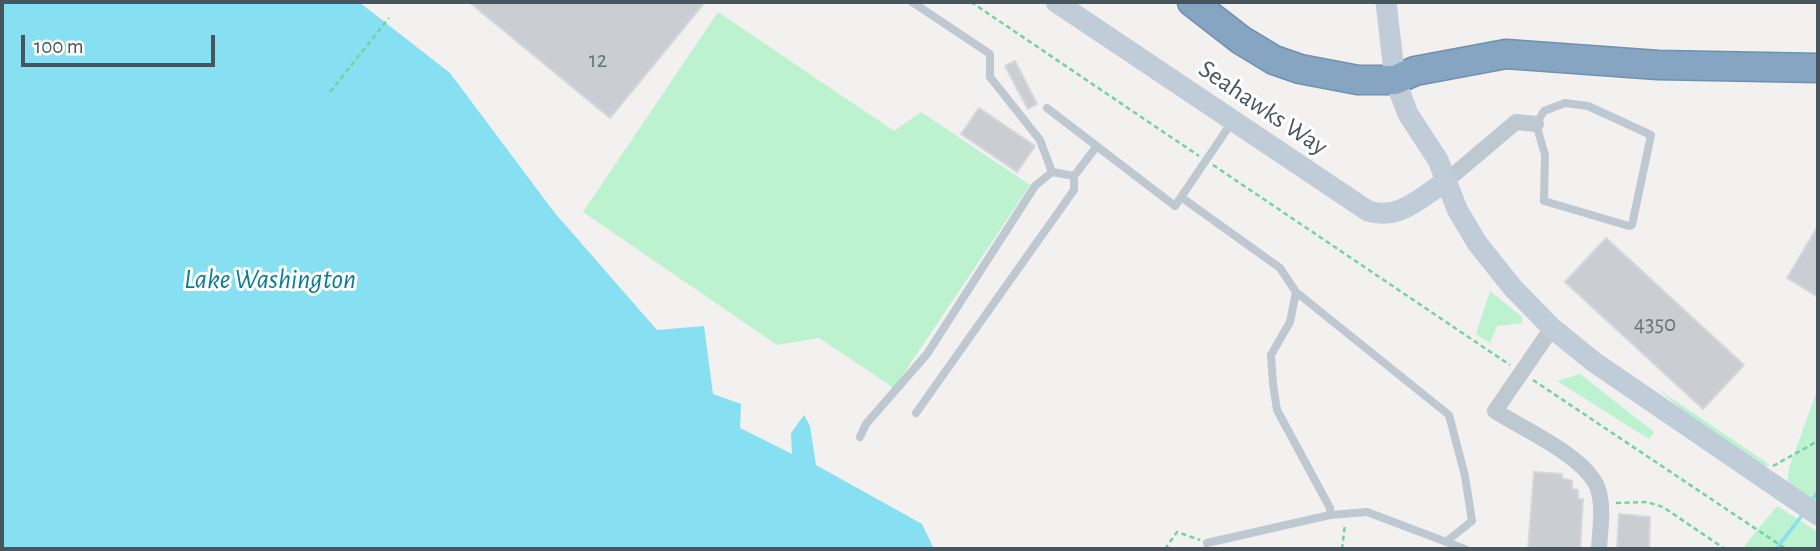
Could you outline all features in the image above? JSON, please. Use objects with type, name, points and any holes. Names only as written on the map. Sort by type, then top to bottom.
[{"type":"highway","points":[[1192,2],[1241,40],[1274,60],[1330,75],[1395,80],[1415,71],[1506,54],[1658,65],[1818,68]]},
{"type":"street","name":"Seahawks Way","points":[[1056,2],[1358,205],[1379,214],[1403,210],[1445,182]]},
{"type":"street","points":[[1386,2],[1395,80],[1408,114],[1438,160],[1445,182],[1477,243],[1513,288],[1552,327],[1594,362],[1818,515]]},
{"type":"street","points":[[1445,182],[1516,122],[1536,124]]},
{"type":"street","points":[[1552,327],[1494,411],[1576,461],[1589,473],[1598,489],[1601,504],[1599,549]]},
{"type":"lane","points":[[912,2],[990,54],[990,77],[1040,140],[1052,172]]},
{"type":"lane","points":[[1565,103],[1588,106],[1651,135],[1632,225],[1547,205],[1545,155],[1536,124],[1544,111],[1565,103]]},
{"type":"lane","points":[[1047,108],[1175,206],[1232,121]]},
{"type":"lane","points":[[915,413],[1074,190],[1074,176],[1097,146]]},
{"type":"lane","points":[[860,437],[866,424],[927,354],[1035,186],[1052,172],[1074,176]]},
{"type":"lane","points":[[1181,197],[1280,268],[1296,292],[1449,415],[1472,521],[1447,541]]},
{"type":"lane","points":[[1296,292],[1290,322],[1271,355],[1273,384],[1277,410],[1330,508],[1330,515]]},
{"type":"lane","points":[[1207,543],[1330,515],[1367,512],[1465,549]]},
{"type":"path","points":[[971,2],[1198,155]]},
{"type":"path","points":[[330,92],[390,18]]},
{"type":"path","points":[[1211,164],[1512,366]]},
{"type":"path","points":[[1530,378],[1786,549]]},
{"type":"path","points":[[1758,474],[1818,441]]},
{"type":"path","points":[[1601,504],[1647,502],[1663,507],[1725,549]]},
{"type":"path","points":[[1342,549],[1346,513]]},
{"type":"path","points":[[1165,549],[1177,532],[1207,543]]},
{"type":"green space","points":[[718,12],[894,131],[921,112],[1030,185],[894,388],[819,338],[777,345],[583,212]]},
{"type":"green space","points":[[1490,291],[1522,317],[1522,323],[1497,326],[1490,343],[1476,334]]},
{"type":"green space","points":[[1580,374],[1654,432],[1649,439],[1557,381]]},
{"type":"green space","points":[[1655,387],[1770,465],[1764,467],[1694,420]]},
{"type":"green space","points":[[1818,388],[1818,506],[1787,485],[1789,468]]},
{"type":"green space","points":[[1777,506],[1818,532],[1818,549],[1742,549]]},
{"type":"water","name":"Lake Washington","points":[[2,2],[359,2],[450,73],[554,212],[657,330],[704,326],[713,394],[741,404],[740,428],[792,454],[791,433],[804,415],[810,426],[816,465],[922,524],[934,549],[2,549]]},
{"type":"building","points":[[469,2],[705,2],[610,118]]},
{"type":"building","points":[[1015,61],[1037,104],[1028,109],[1005,66]]},
{"type":"building","points":[[979,108],[1035,146],[1017,172],[961,134]]},
{"type":"building","points":[[1818,226],[1818,297],[1787,278]]},
{"type":"building","points":[[1606,238],[1744,365],[1703,409],[1565,282]]},
{"type":"building","points":[[1534,472],[1562,474],[1562,478],[1572,481],[1572,489],[1578,490],[1578,499],[1583,499],[1580,549],[1528,549]]},
{"type":"building","points":[[1619,514],[1650,517],[1649,549],[1617,549]]},
{"type":"waterway","points":[[1812,501],[1818,491]]},
{"type":"waterway","points":[[1776,549],[1804,513]]}]
